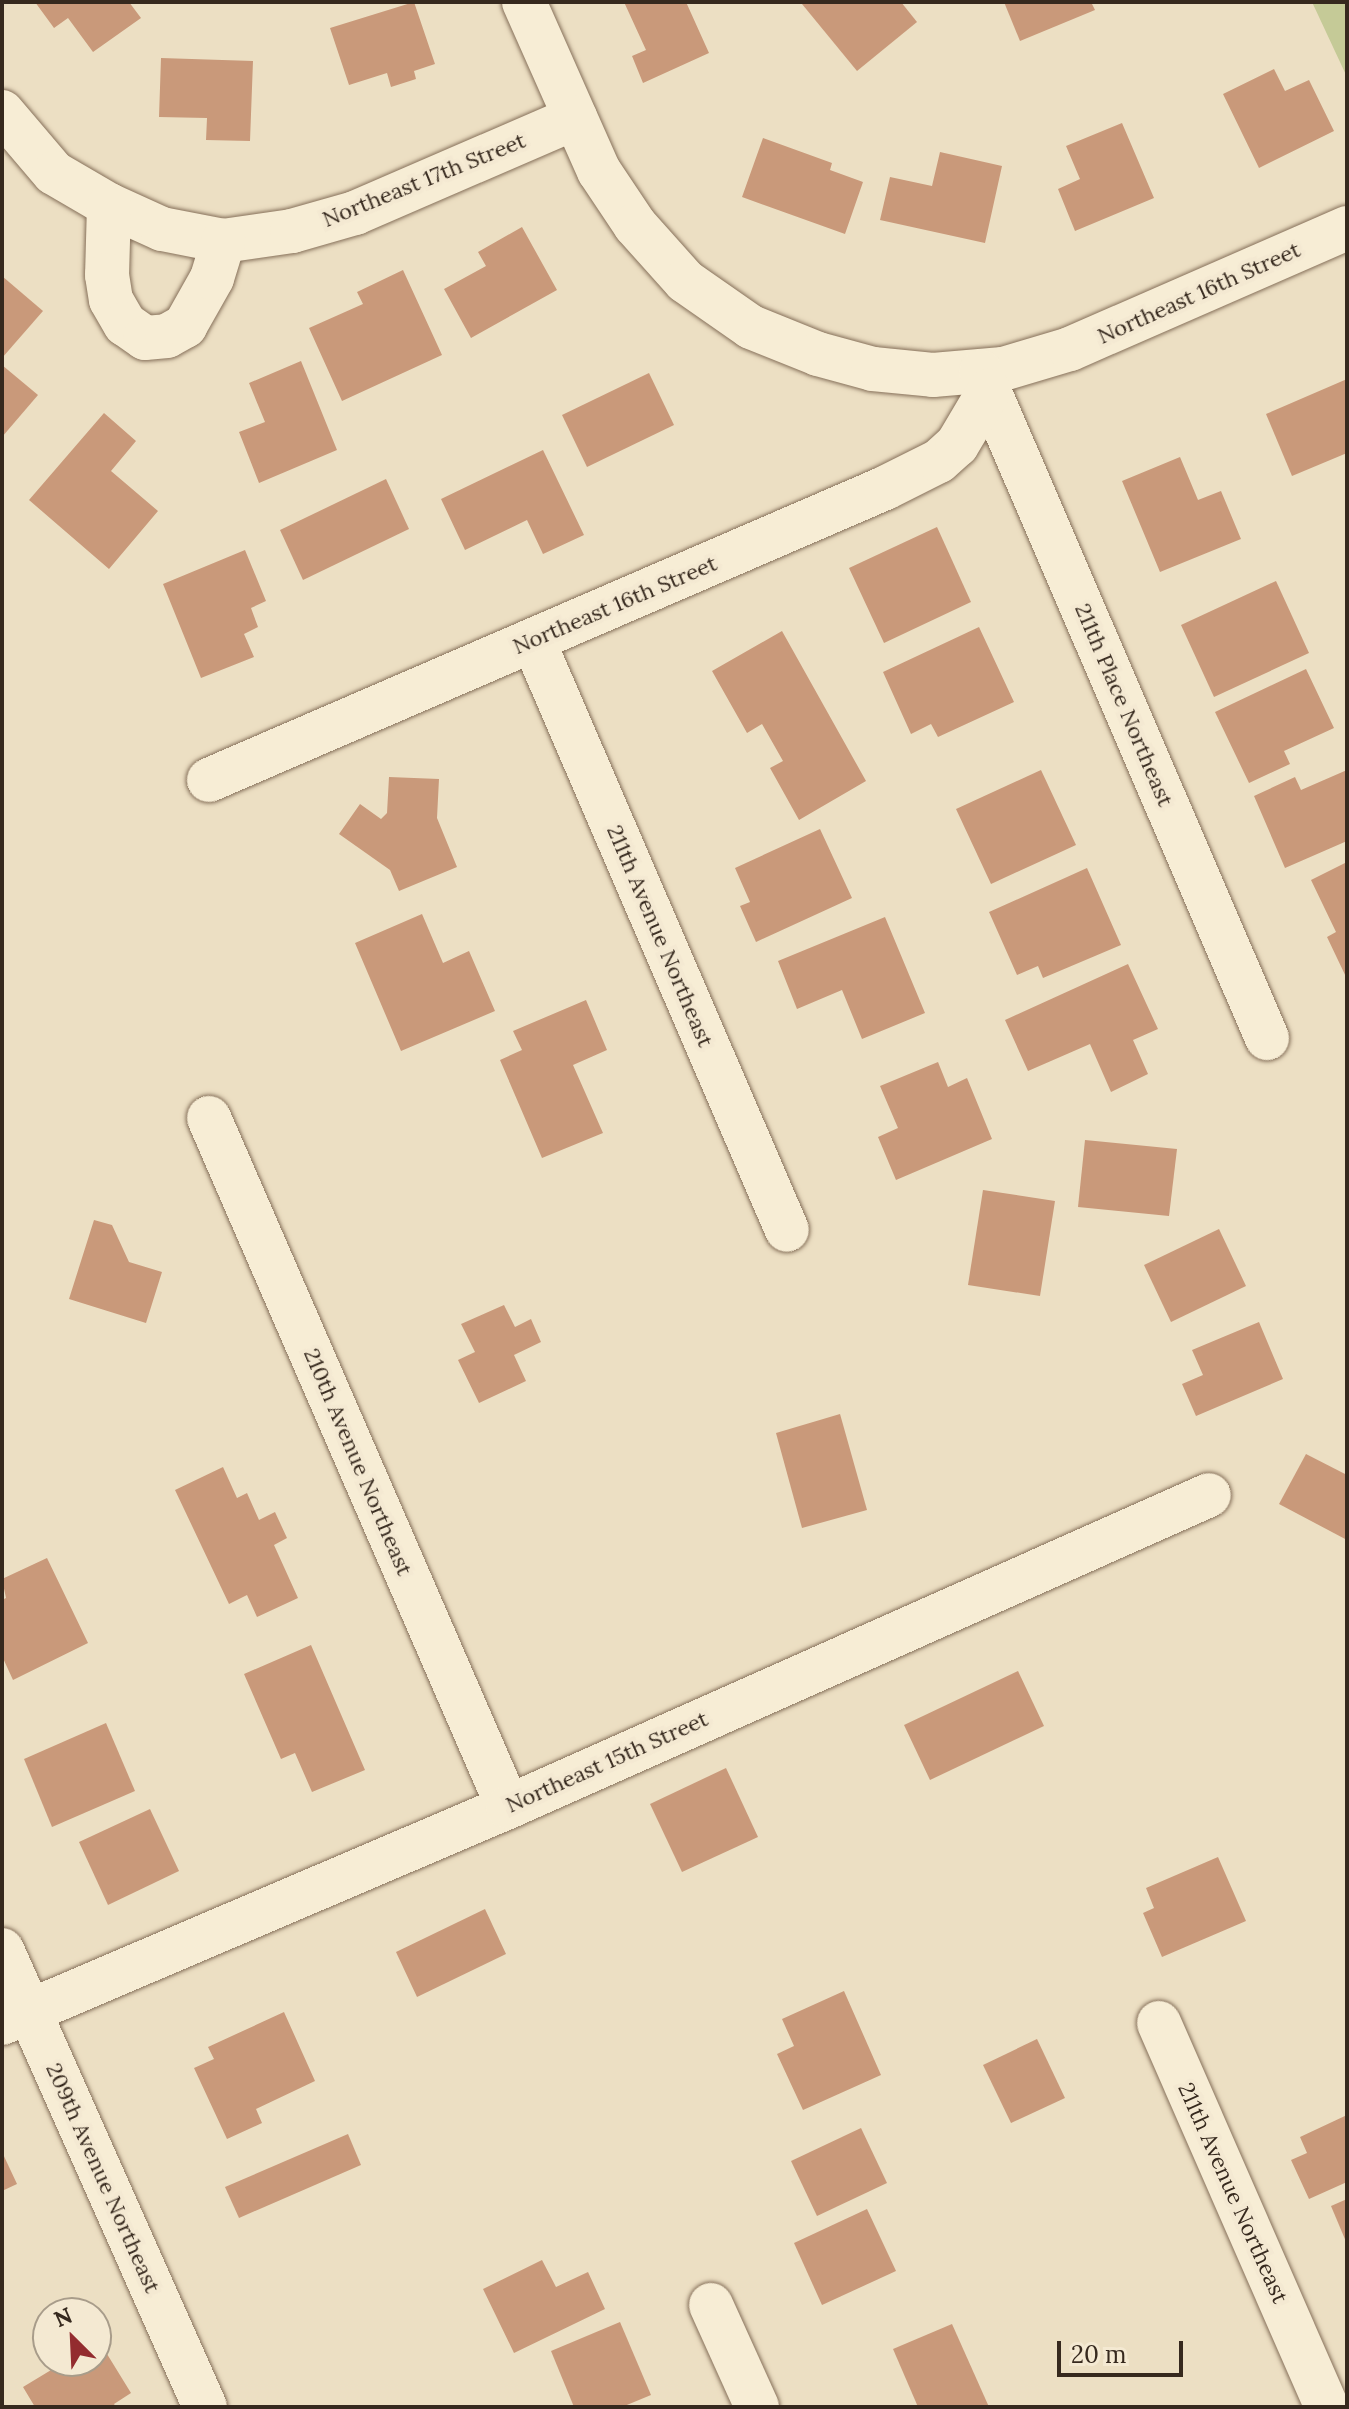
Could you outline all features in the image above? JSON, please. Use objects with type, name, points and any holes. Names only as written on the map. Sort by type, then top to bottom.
[{"type":"street","points":[[524,2],[599,171],[635,225],[685,281],[751,327],[818,354],[873,369],[991,377]]},
{"type":"street","name":"Northeast 17th Street","points":[[2,112],[54,173],[109,205],[162,229],[223,241],[292,231],[355,213],[575,118]]},
{"type":"street","points":[[109,205],[107,275],[111,300],[125,324],[145,338],[167,336],[185,326],[212,278],[223,241]]},
{"type":"street","name":"Northeast 16th Street","points":[[209,780],[871,494],[939,461],[957,445],[991,377],[1070,349],[1347,228]]},
{"type":"street","name":"211th Place Northeast","points":[[991,377],[1267,1038]]},
{"type":"street","name":"211th Avenue Northeast","points":[[533,640],[787,1230]]},
{"type":"street","name":"210th Avenue Northeast","points":[[209,1118],[508,1807]]},
{"type":"street","name":"Northeast 15th Street","points":[[16,2017],[508,1807],[1209,1495]]},
{"type":"street","name":"209th Avenue Northeast","points":[[2,1950],[16,2017],[205,2407]]},
{"type":"street","name":"211th Avenue Northeast","points":[[1159,2023],[1327,2407]]},
{"type":"street","points":[[711,2305],[757,2407]]},
{"type":"green space","points":[[1312,2],[1347,2],[1347,77]]},
{"type":"building","points":[[35,2],[129,2],[141,18],[93,52],[68,18],[54,28]]},
{"type":"building","points":[[414,2],[435,64],[414,71],[416,79],[391,87],[387,73],[349,85],[330,28]]},
{"type":"building","points":[[624,2],[686,2],[709,53],[643,83],[632,56],[646,50]]},
{"type":"building","points":[[901,2],[917,22],[857,71],[802,4]]},
{"type":"building","points":[[1004,2],[1091,2],[1095,10],[1020,41]]},
{"type":"building","points":[[161,58],[253,61],[250,141],[206,140],[207,118],[159,117]]},
{"type":"building","points":[[1274,69],[1285,91],[1309,80],[1334,131],[1259,168],[1223,94]]},
{"type":"building","points":[[1122,123],[1154,198],[1075,231],[1058,189],[1080,179],[1066,146]]},
{"type":"building","points":[[763,138],[832,163],[830,170],[863,182],[845,234],[742,197]]},
{"type":"building","points":[[940,152],[1002,166],[985,243],[880,220],[890,177],[932,186]]},
{"type":"building","points":[[522,227],[557,290],[471,338],[444,289],[486,266],[478,252]]},
{"type":"building","points":[[403,270],[442,355],[342,401],[309,328],[363,304],[357,292]]},
{"type":"building","points":[[2,276],[43,311],[2,358]]},
{"type":"building","points":[[301,361],[337,450],[259,483],[239,432],[265,422],[249,383]]},
{"type":"building","points":[[2,365],[38,395],[2,437]]},
{"type":"building","points":[[649,373],[674,425],[587,467],[562,415]]},
{"type":"building","points":[[1347,379],[1347,453],[1292,476],[1266,414]]},
{"type":"building","points":[[104,413],[136,441],[111,471],[158,511],[109,569],[29,500]]},
{"type":"building","points":[[543,450],[584,535],[543,554],[527,520],[465,550],[441,499]]},
{"type":"building","points":[[1180,457],[1198,500],[1221,491],[1241,539],[1160,572],[1122,481]]},
{"type":"building","points":[[386,479],[409,529],[303,580],[280,530]]},
{"type":"building","points":[[937,527],[971,602],[884,643],[849,568]]},
{"type":"building","points":[[245,550],[266,601],[251,608],[258,627],[244,634],[254,657],[201,678],[163,584]]},
{"type":"building","points":[[1276,581],[1309,653],[1214,697],[1181,625]]},
{"type":"building","points":[[979,627],[1014,702],[938,737],[931,724],[911,734],[883,672]]},
{"type":"building","points":[[782,631],[866,781],[799,820],[770,768],[783,761],[762,724],[747,733],[712,671]]},
{"type":"building","points":[[1306,669],[1334,728],[1284,751],[1290,764],[1249,783],[1215,712]]},
{"type":"building","points":[[1041,770],[1076,845],[991,884],[956,809]]},
{"type":"building","points":[[1347,770],[1347,841],[1285,868],[1254,796],[1295,777],[1301,790]]},
{"type":"building","points":[[389,777],[439,779],[437,818],[457,867],[399,891],[390,870],[339,834],[360,804],[381,819],[387,813]]},
{"type":"building","points":[[820,829],[852,898],[756,942],[740,906],[750,902],[735,868]]},
{"type":"building","points":[[1347,862],[1347,979],[1327,937],[1336,932],[1311,880]]},
{"type":"building","points":[[1087,868],[1121,945],[1043,978],[1038,966],[1017,975],[989,912]]},
{"type":"building","points":[[422,914],[443,963],[469,951],[495,1011],[401,1051],[355,943]]},
{"type":"building","points":[[885,917],[925,1013],[862,1039],[842,990],[797,1009],[778,961]]},
{"type":"building","points":[[1128,964],[1158,1029],[1133,1040],[1148,1074],[1111,1092],[1090,1044],[1028,1071],[1005,1020]]},
{"type":"building","points":[[586,1000],[607,1050],[573,1065],[603,1133],[542,1158],[500,1060],[522,1050],[513,1031]]},
{"type":"building","points":[[938,1062],[948,1087],[967,1078],[992,1139],[896,1180],[878,1137],[898,1128],[880,1086]]},
{"type":"building","points":[[1085,1140],[1177,1149],[1169,1216],[1078,1207]]},
{"type":"building","points":[[983,1190],[1055,1201],[1040,1296],[968,1285]]},
{"type":"building","points":[[94,1220],[112,1225],[129,1262],[162,1272],[146,1323],[69,1299]]},
{"type":"building","points":[[1219,1229],[1246,1286],[1171,1322],[1144,1265]]},
{"type":"building","points":[[504,1305],[515,1327],[531,1319],[541,1342],[514,1355],[526,1381],[479,1403],[458,1360],[475,1352],[461,1324]]},
{"type":"building","points":[[1259,1322],[1283,1379],[1196,1416],[1182,1384],[1203,1375],[1192,1350]]},
{"type":"building","points":[[840,1414],[867,1510],[802,1528],[776,1433]]},
{"type":"building","points":[[1306,1454],[1347,1475],[1347,1540],[1279,1504]]},
{"type":"building","points":[[223,1467],[237,1498],[247,1493],[259,1520],[275,1512],[287,1538],[274,1545],[298,1598],[257,1617],[247,1595],[229,1604],[175,1490]]},
{"type":"building","points":[[47,1558],[88,1643],[13,1680],[2,1656],[2,1600],[6,1598],[2,1579]]},
{"type":"building","points":[[311,1645],[365,1770],[312,1792],[295,1753],[281,1759],[244,1674]]},
{"type":"building","points":[[1018,1671],[1044,1726],[930,1780],[904,1725]]},
{"type":"building","points":[[106,1723],[135,1791],[52,1827],[24,1759]]},
{"type":"building","points":[[726,1768],[758,1837],[682,1872],[650,1804]]},
{"type":"building","points":[[150,1809],[179,1871],[108,1905],[79,1842]]},
{"type":"building","points":[[1218,1857],[1246,1921],[1162,1957],[1143,1913],[1154,1908],[1146,1888]]},
{"type":"building","points":[[485,1909],[506,1954],[417,1997],[396,1952]]},
{"type":"building","points":[[844,1991],[881,2075],[803,2110],[777,2054],[794,2046],[782,2019]]},
{"type":"building","points":[[284,2012],[315,2081],[256,2109],[262,2123],[227,2139],[194,2068],[214,2059],[208,2047]]},
{"type":"building","points":[[1037,2039],[1065,2098],[1011,2123],[983,2065]]},
{"type":"building","points":[[1347,2115],[1347,2182],[1309,2199],[1291,2160],[1307,2153],[1300,2137]]},
{"type":"building","points":[[861,2128],[887,2183],[817,2216],[791,2161]]},
{"type":"building","points":[[348,2134],[361,2165],[239,2218],[225,2187]]},
{"type":"building","points":[[2,2152],[17,2184],[2,2191]]},
{"type":"building","points":[[1347,2199],[1347,2244],[1331,2206]]},
{"type":"building","points":[[867,2209],[896,2271],[822,2305],[794,2243]]},
{"type":"building","points":[[542,2260],[556,2287],[588,2272],[605,2309],[514,2353],[483,2289]]},
{"type":"building","points":[[620,2322],[651,2395],[622,2407],[574,2407],[551,2351]]},
{"type":"building","points":[[952,2324],[989,2407],[918,2407],[893,2349]]},
{"type":"building","points":[[112,2362],[131,2393],[114,2404],[116,2407],[35,2407],[23,2387],[40,2377],[112,2377]]}]
